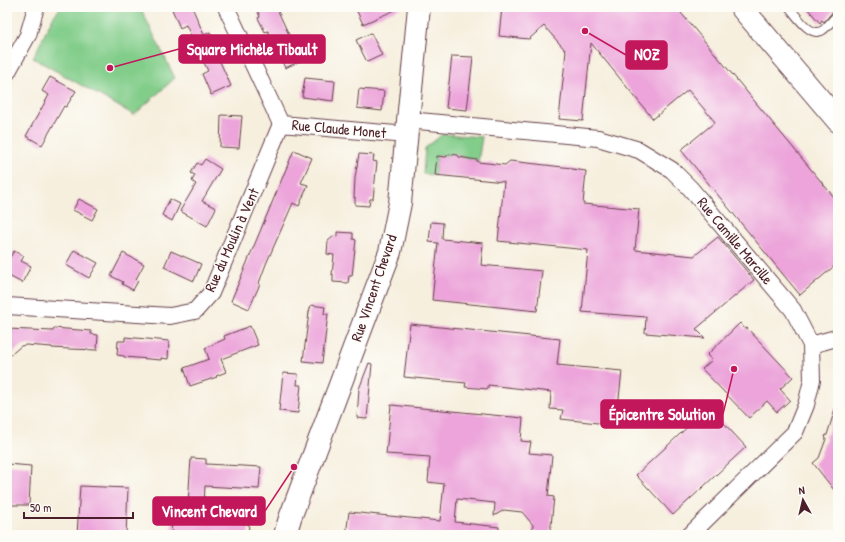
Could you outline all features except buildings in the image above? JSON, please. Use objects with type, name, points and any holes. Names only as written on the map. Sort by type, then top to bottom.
[{"type":"street","points":[[7,73],[28,35],[36,7]]},
{"type":"street","name":"Rue Claude Monet","points":[[226,7],[282,124],[408,127]]},
{"type":"street","name":"Rue Vincent Chevard","points":[[285,535],[290,518],[390,252],[400,203],[419,7]]},
{"type":"street","points":[[740,7],[838,121]]},
{"type":"street","name":"Rue du Moulin à Vent","points":[[7,306],[170,316],[195,312],[211,293],[282,124]]},
{"type":"street","name":"Rue Camille Marcille","points":[[408,127],[598,138],[639,150],[672,170],[690,188],[793,310],[811,345],[812,380],[806,405],[795,432],[690,535]]},
{"type":"street","points":[[811,345],[838,336]]},
{"type":"lane","points":[[789,7],[809,30],[816,32],[822,31],[838,14]]},
{"type":"green space","points":[[61,7],[140,7],[175,78],[134,115],[33,58],[53,17]]},
{"type":"green space","points":[[443,134],[482,137],[478,162],[477,160],[459,157],[458,155],[446,157],[437,156],[435,175],[423,174],[425,148]]},
{"type":"place","name":"NOZ","points":[[585,31]]},
{"type":"place","name":"Square Michèle Tibault","points":[[110,68]]},
{"type":"place","name":"Épicentre Solution","points":[[734,369]]},
{"type":"place","name":"Vincent Chevard","points":[[294,467]]}]
